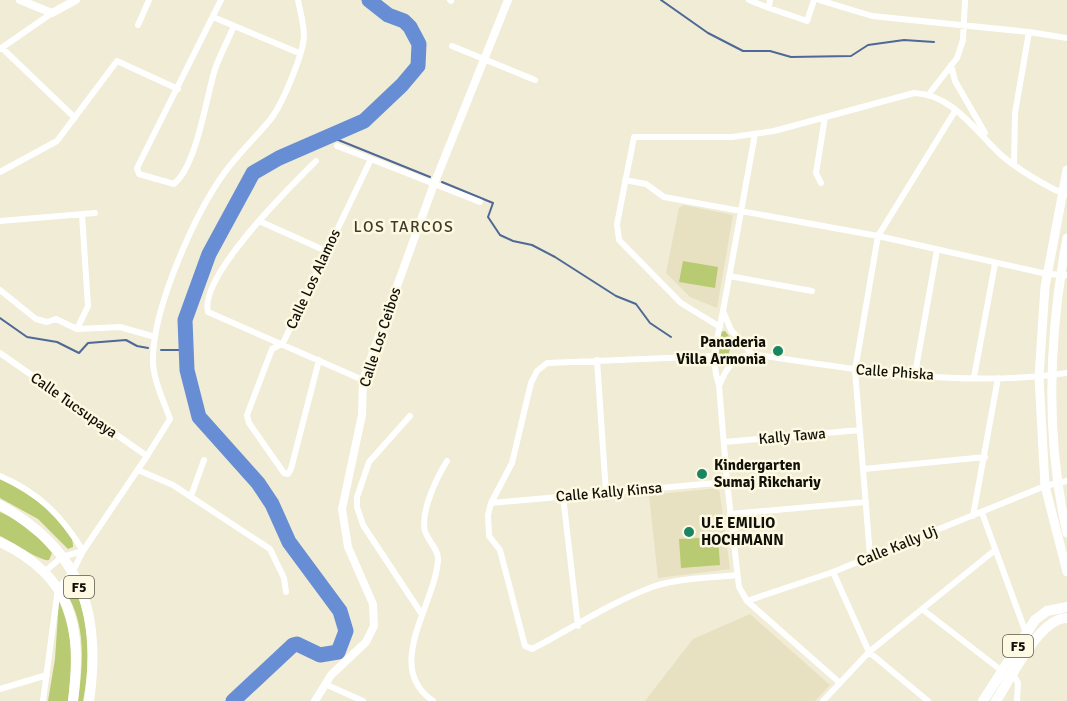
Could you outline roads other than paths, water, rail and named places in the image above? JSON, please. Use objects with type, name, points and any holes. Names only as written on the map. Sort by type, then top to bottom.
[{"type":"highway","name":"F5","points":[[0,505],[32,524],[62,557],[86,602],[94,637],[89,701]]},
{"type":"highway","name":"F5","points":[[0,542],[30,560],[58,588],[71,616],[78,646],[73,701]]},
{"type":"highway","name":"F5","points":[[983,701],[1031,636],[1042,614],[1067,607]]},
{"type":"highway","name":"F5","points":[[1031,636],[1050,622],[1067,618]]},
{"type":"highway","name":"F5","points":[[996,701],[1007,671]]},
{"type":"main road","points":[[1067,170],[1065,194],[1047,274],[1039,377],[1045,486],[1067,572]]},
{"type":"main road","points":[[1067,238],[1053,342],[1053,375],[1067,533]]},
{"type":"street","points":[[20,0],[52,13]]},
{"type":"street","points":[[75,118],[1,48],[52,13],[76,0]]},
{"type":"street","points":[[138,25],[149,0]]},
{"type":"street","points":[[221,0],[137,168],[139,174],[174,184],[194,150],[216,67],[234,26]]},
{"type":"street","points":[[43,701],[58,588],[72,573],[83,551],[170,418],[154,371],[156,337],[173,276],[190,234],[225,172],[272,118],[304,37],[298,0]]},
{"type":"street","name":"Calle Los Ceibos","points":[[315,701],[339,666],[366,642],[374,626],[373,604],[348,547],[342,509],[362,415],[363,380],[434,184],[508,0]]},
{"type":"street","points":[[749,0],[807,21],[814,0]]},
{"type":"street","points":[[769,8],[770,0]]},
{"type":"street","points":[[819,0],[873,16],[1067,38]]},
{"type":"street","points":[[929,93],[957,58],[963,40],[965,0]]},
{"type":"street","points":[[213,17],[299,53]]},
{"type":"street","points":[[1014,164],[1015,113],[1029,32]]},
{"type":"street","points":[[452,46],[535,80]]},
{"type":"street","points":[[0,172],[57,141],[117,61],[178,89]]},
{"type":"street","points":[[951,65],[955,81],[989,142]]},
{"type":"street","points":[[720,327],[681,303],[619,240],[616,224],[634,137],[755,134],[914,93],[929,93],[955,111],[1014,164],[1065,194]]},
{"type":"street","points":[[870,556],[855,370],[878,236],[955,111]]},
{"type":"street","points":[[821,183],[816,173],[825,117]]},
{"type":"street","points":[[755,134],[715,356],[737,575],[739,587],[747,602],[840,683]]},
{"type":"street","points":[[337,146],[480,202]]},
{"type":"street","name":"Calle Los Alamos","points":[[319,360],[291,469],[288,474],[284,473],[249,423],[247,415],[272,349],[283,343],[371,159]]},
{"type":"street","points":[[316,161],[259,220],[220,273],[206,305],[208,312],[363,380]]},
{"type":"street","points":[[625,180],[646,184],[664,197],[878,236],[995,264],[1063,275]]},
{"type":"street","points":[[0,221],[95,213]]},
{"type":"street","points":[[77,329],[88,306],[82,214]]},
{"type":"street","points":[[259,220],[326,251]]},
{"type":"street","points":[[915,374],[937,250]]},
{"type":"street","points":[[974,377],[995,264]]},
{"type":"street","points":[[729,276],[812,291]]},
{"type":"street","points":[[0,290],[36,319],[47,322],[56,319],[77,329],[120,327],[156,337]]},
{"type":"street","points":[[719,385],[726,368],[736,358],[752,354],[732,330],[723,311]]},
{"type":"street","name":"Calle Tucsupaya","points":[[0,353],[147,456]]},
{"type":"street","name":"Calle Phiska","points":[[752,354],[855,370],[915,374],[998,378],[1039,377],[1067,373]]},
{"type":"street","points":[[715,356],[547,363],[537,371],[531,383],[512,463],[491,503],[489,536],[500,550],[525,646],[532,649],[578,626],[594,613],[657,585],[737,575]]},
{"type":"street","points":[[597,360],[606,492]]},
{"type":"street","points":[[973,516],[998,378]]},
{"type":"street","points":[[410,416],[369,462],[357,497],[357,507],[363,525],[421,613]]},
{"type":"street","name":"Kally Tawa","points":[[724,442],[860,430]]},
{"type":"street","points":[[864,469],[985,458]]},
{"type":"street","points":[[191,496],[204,460]]},
{"type":"street","points":[[433,701],[422,693],[411,671],[421,613],[433,591],[439,557],[424,530],[428,506],[435,481],[447,461]]},
{"type":"street","points":[[138,470],[174,484],[270,549],[284,578],[286,592]]},
{"type":"street","points":[[0,476],[39,497],[57,514],[83,551]]},
{"type":"street","name":"Calle Kally Kinsa","points":[[491,503],[726,482]]},
{"type":"street","name":"Calle Kally Uj","points":[[747,602],[833,572],[1045,486],[1062,483]]},
{"type":"street","points":[[563,496],[578,626]]},
{"type":"street","points":[[730,514],[866,502]]},
{"type":"street","points":[[982,513],[1031,636]]},
{"type":"street","points":[[823,701],[869,652],[995,550]]},
{"type":"street","points":[[43,573],[62,557],[83,551]]},
{"type":"street","points":[[833,572],[869,652],[928,701]]},
{"type":"street","points":[[922,609],[1007,671],[1018,683],[1018,700]]},
{"type":"street","points":[[0,689],[47,675]]},
{"type":"street","points":[[325,684],[363,701]]},
{"type":"waterway","points":[[233,701],[293,645],[297,644],[320,655],[338,652],[346,631],[340,611],[289,542],[272,504],[258,483],[199,417],[187,370],[185,320],[209,254],[253,173],[279,158],[364,121],[402,85],[418,66],[419,44],[410,27],[404,21],[388,15],[369,0]]},
{"type":"waterway","points":[[661,0],[708,33],[743,51],[770,51],[791,57],[851,56],[868,45],[904,40],[934,42]]},
{"type":"waterway","points":[[331,137],[430,177]]},
{"type":"waterway","points":[[442,182],[493,203],[488,217],[500,235],[513,241],[532,245],[616,296],[636,304],[650,323],[671,337]]},
{"type":"waterway","points":[[0,318],[27,337],[57,342],[79,353],[88,343],[126,340],[137,346],[148,348]]},
{"type":"waterway","points":[[161,350],[187,350]]},
{"type":"place","name":"Panaderia Villa Armonia","points":[[778,351]]},
{"type":"place","name":"Kindergarten Sumaj Rikchariy","points":[[702,474]]},
{"type":"place","name":"U.E EMILIO HOCHMANN","points":[[689,532]]},
{"type":"district","name":"LOS TARCOS","points":[[404,227]]}]
